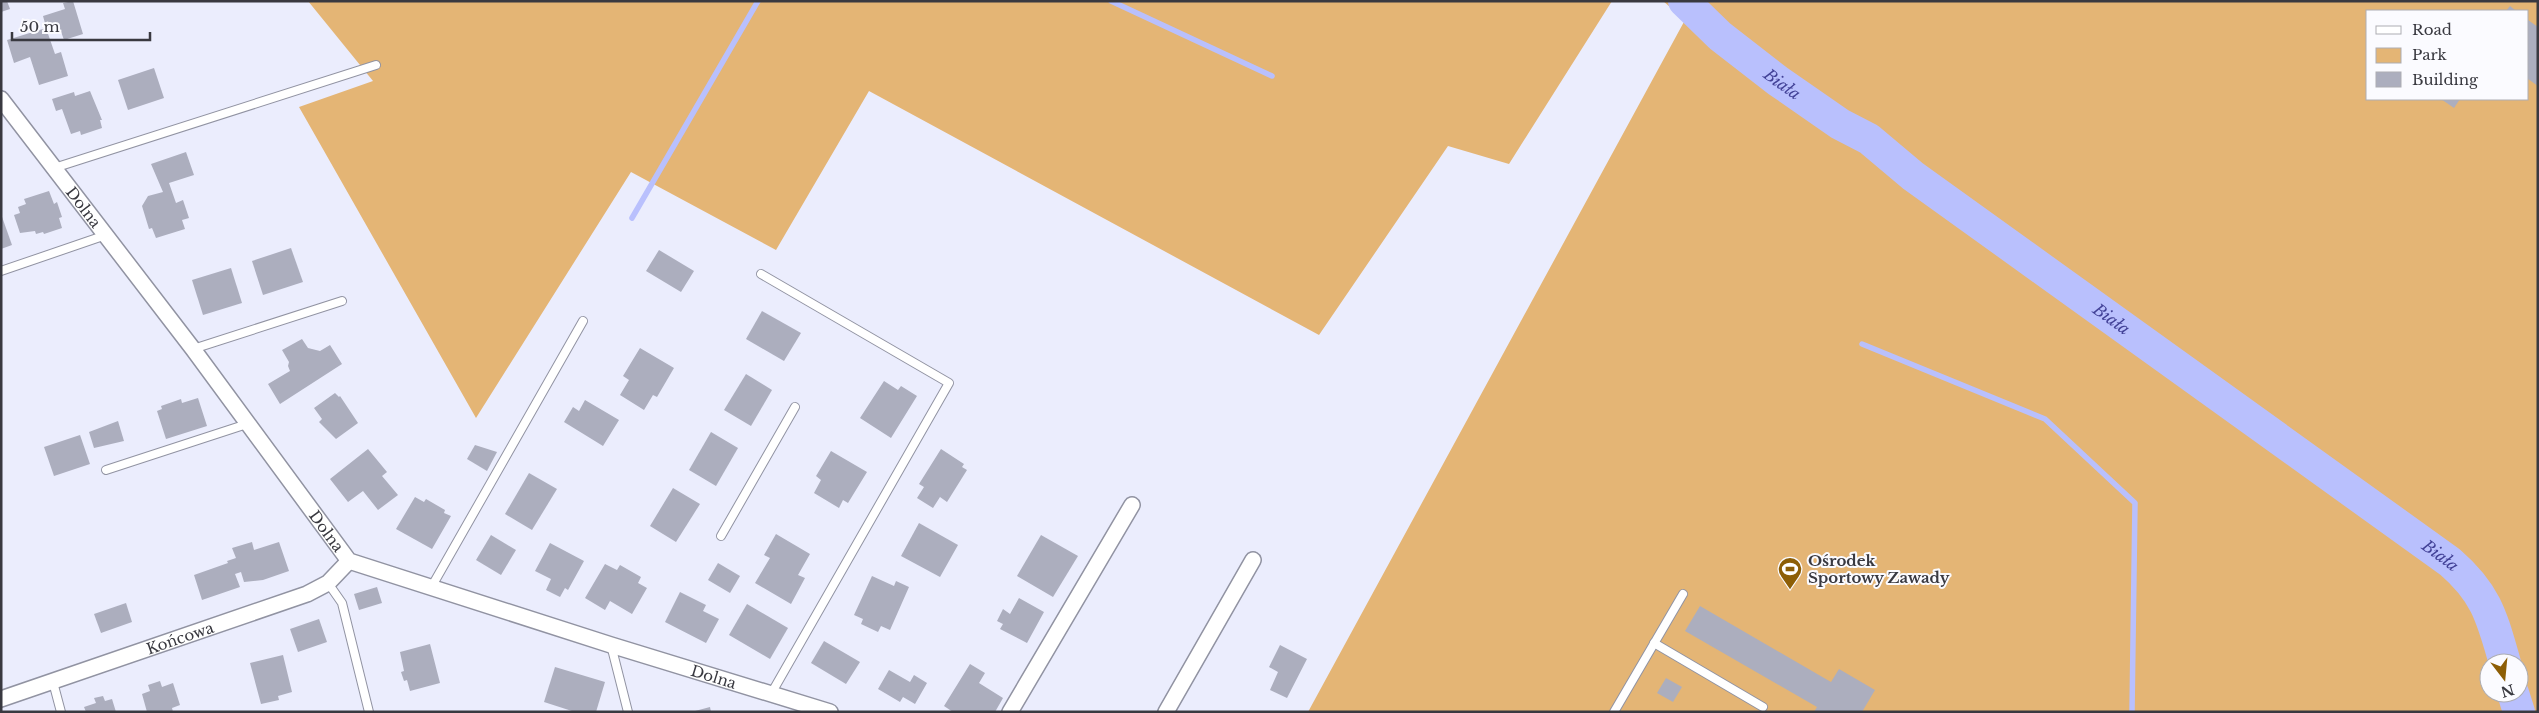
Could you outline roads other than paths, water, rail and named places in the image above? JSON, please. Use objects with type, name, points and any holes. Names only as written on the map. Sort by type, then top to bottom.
[{"type":"street","name":"Dolna","points":[[1,98],[193,349],[349,561],[432,586],[611,645],[826,711]]},
{"type":"street","points":[[1010,712],[1132,505]]},
{"type":"street","points":[[1166,712],[1253,560]]},
{"type":"street","name":"Końcowa","points":[[1,700],[307,594],[328,584],[349,561]]},
{"type":"lane","points":[[54,168],[376,64]]},
{"type":"lane","points":[[1,271],[106,235]]},
{"type":"lane","points":[[761,274],[948,383],[771,694]]},
{"type":"lane","points":[[193,349],[342,301]]},
{"type":"lane","points":[[432,586],[584,321]]},
{"type":"lane","points":[[721,536],[795,407]]},
{"type":"lane","points":[[106,470],[247,424]]},
{"type":"lane","points":[[328,584],[342,603],[369,712]]},
{"type":"lane","points":[[1614,712],[1683,594]]},
{"type":"lane","points":[[1654,643],[1763,707]]},
{"type":"lane","points":[[611,645],[628,712]]},
{"type":"lane","points":[[53,682],[61,712]]},
{"type":"waterway","points":[[632,218],[758,1]]},
{"type":"waterway","points":[[1111,1],[1272,76]]},
{"type":"waterway","name":"Biała","points":[[1684,1],[1720,36],[1778,81],[1840,124],[1869,139],[1913,176],[2450,562],[2480,596],[2492,620],[2502,653]]},
{"type":"waterway","points":[[1862,344],[2045,419],[2135,503],[2132,712]]},
{"type":"waterway","name":"Biała","points":[[2516,703],[2519,712]]},
{"type":"place","name":"Ośrodek Sportowy Zawady","points":[[1790,590]]}]
